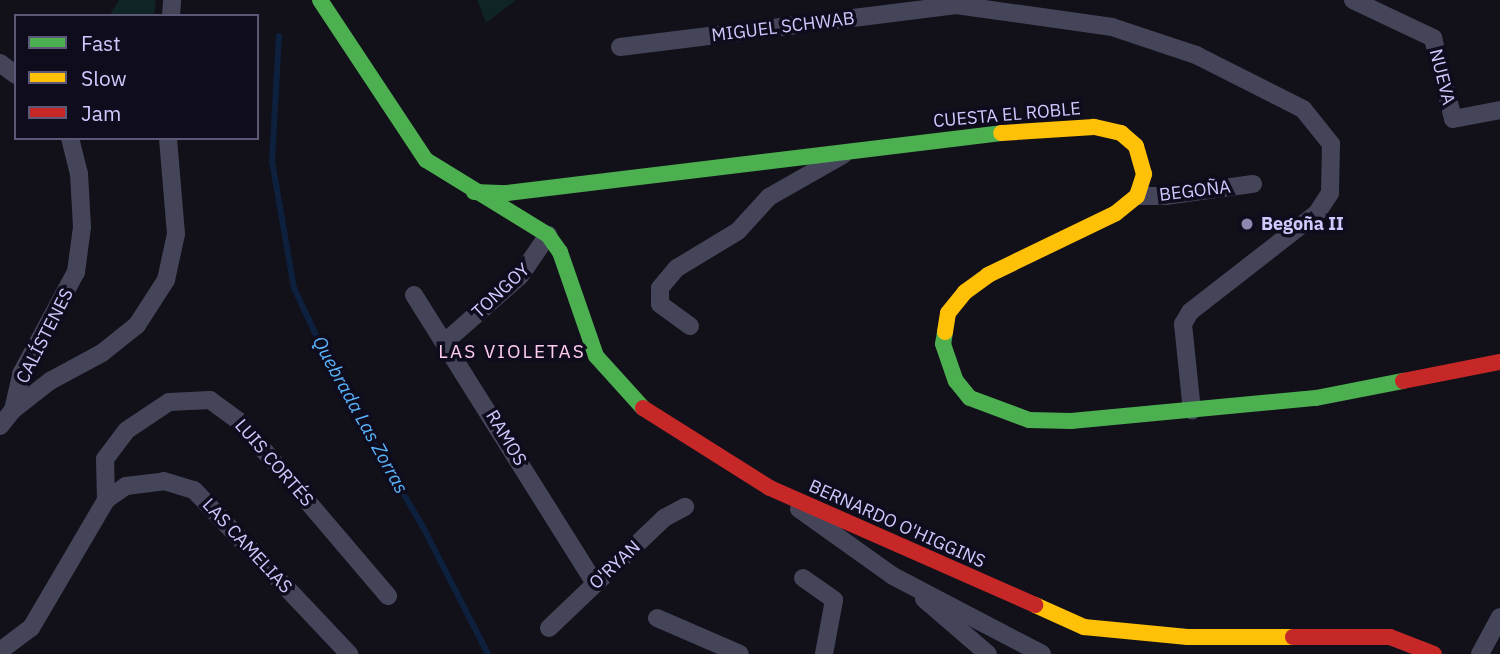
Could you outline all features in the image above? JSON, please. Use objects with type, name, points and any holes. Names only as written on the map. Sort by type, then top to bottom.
[{"type":"main road","points":[[320,0],[426,160],[474,192],[548,235]]},
{"type":"main road","name":"CUESTA EL ROBLE","points":[[474,192],[507,193],[962,136],[1094,127],[1121,133],[1136,146],[1144,174],[1137,196]]},
{"type":"main road","points":[[1137,196],[1116,213],[988,275],[965,292],[944,326],[946,361],[970,398],[1029,419],[1071,421],[1315,398],[1500,362]]},
{"type":"main road","name":"BERNARDO O'HIGGINS","points":[[548,235],[560,252],[596,356],[627,395],[658,421],[770,488],[1084,627],[1188,638],[1391,637],[1434,654]]},
{"type":"street","name":"NUEVA","points":[[1353,0],[1433,38],[1453,119],[1500,110]]},
{"type":"street","name":"MIGUEL SCHWAB","points":[[620,47],[956,5],[1112,27],[1196,55],[1303,109],[1331,144],[1330,193],[1317,213],[1190,312],[1183,324],[1192,411]]},
{"type":"street","points":[[0,62],[14,73]]},
{"type":"street","name":"CALÍSTENES","points":[[13,410],[22,374],[76,272],[82,227],[79,174],[70,140]]},
{"type":"street","points":[[0,426],[13,410],[50,381],[102,354],[137,325],[166,281],[176,234],[168,140]]},
{"type":"street","points":[[690,326],[660,304],[660,288],[677,268],[738,231],[769,197],[849,152]]},
{"type":"street","name":"BEGOÑA","points":[[1137,196],[1165,197],[1253,184]]},
{"type":"street","name":"TONGOY","points":[[446,341],[520,276],[548,235]]},
{"type":"street","name":"RAMOS","points":[[414,295],[446,341],[595,583]]},
{"type":"street","name":"LUIS CORTÉS","points":[[106,500],[105,459],[127,430],[169,402],[210,400],[239,421],[388,597]]},
{"type":"street","name":"LAS CAMELIAS","points":[[106,500],[126,486],[145,482],[164,481],[194,490],[349,654]]},
{"type":"street","points":[[770,488],[893,576],[988,654]]},
{"type":"street","points":[[0,651],[31,628],[106,500]]},
{"type":"street","name":"O'RYAN","points":[[549,628],[664,518],[685,506]]},
{"type":"street","points":[[893,576],[1042,654]]},
{"type":"street","points":[[803,578],[834,600],[824,654]]},
{"type":"street","points":[[1480,654],[1500,617]]},
{"type":"street","points":[[657,618],[740,654]]},
{"type":"green space","points":[[119,0],[156,0],[154,14],[110,14]]},
{"type":"green space","points":[[477,0],[516,0],[486,23]]},
{"type":"waterway","name":"Quebrada Las Zorras","points":[[279,36],[272,161],[294,288],[337,380],[424,529],[488,654]]},
{"type":"traffic: fast","points":[[320,0],[426,160],[548,235],[560,252],[596,356],[643,408]]},
{"type":"traffic: fast","points":[[474,192],[507,193],[1001,133]]},
{"type":"traffic: fast","points":[[945,332],[943,344],[956,381],[970,398],[1029,420],[1071,421],[1316,398],[1403,381]]},
{"type":"traffic: slow","points":[[945,332],[948,313],[965,292],[988,275],[1116,213],[1137,196],[1144,174],[1136,146],[1121,133],[1094,127],[1001,133]]},
{"type":"traffic: slow","points":[[1035,605],[1084,627],[1188,637],[1293,637]]},
{"type":"traffic: jam","points":[[1403,381],[1500,362]]},
{"type":"traffic: jam","points":[[643,408],[770,488],[1035,605]]},
{"type":"traffic: jam","points":[[1293,637],[1390,637],[1434,654]]},
{"type":"place","name":"Begoña II","points":[[1247,224]]},
{"type":"district","name":"LAS VIOLETAS","points":[[512,352]]}]
